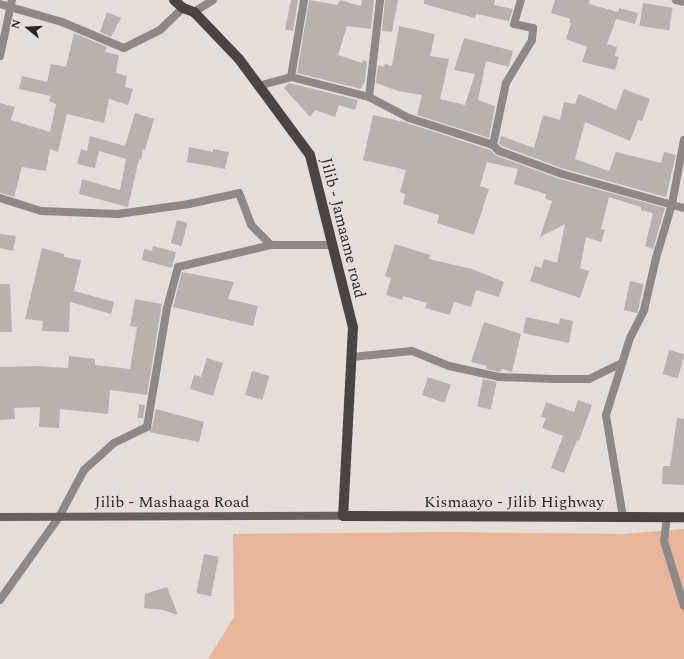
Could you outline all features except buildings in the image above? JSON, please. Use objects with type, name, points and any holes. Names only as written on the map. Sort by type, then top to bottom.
[{"type":"main road","name":"Jilib - Jamaame road","points":[[174,0],[183,8],[194,12],[238,59],[310,155],[353,327],[343,516]]},
{"type":"main road","name":"Jilib - Mashaaga Road","points":[[0,517],[343,516]]},
{"type":"main road","name":"Kismaayo - Jilib Highway","points":[[343,516],[684,517]]},
{"type":"street","points":[[194,12],[213,0]]},
{"type":"street","points":[[291,77],[304,0]]},
{"type":"street","points":[[369,97],[379,0]]},
{"type":"street","points":[[493,145],[506,83],[532,40],[533,28],[514,24],[521,0]]},
{"type":"street","points":[[676,0],[684,2]]},
{"type":"street","points":[[0,4],[12,4],[62,22],[124,48],[160,30],[183,8]]},
{"type":"street","points":[[0,56],[12,4]]},
{"type":"street","points":[[258,86],[291,77],[369,97],[409,118],[493,145],[499,151],[562,174],[684,208]]},
{"type":"street","points":[[624,517],[606,415],[630,338],[644,310],[656,258],[672,204],[684,140]]},
{"type":"street","points":[[0,198],[41,211],[118,214],[189,204],[239,193],[251,225],[271,245]]},
{"type":"street","points":[[0,600],[59,517],[84,470],[114,443],[147,427],[167,308],[178,267],[271,245],[332,245]]},
{"type":"street","points":[[352,357],[412,351],[449,366],[500,377],[555,380],[589,379],[622,363]]},
{"type":"street","points":[[667,517],[664,541],[684,606]]},
{"type":"shaded area","points":[[684,529],[684,659],[208,659],[234,617],[233,534],[448,532],[623,534]]}]
